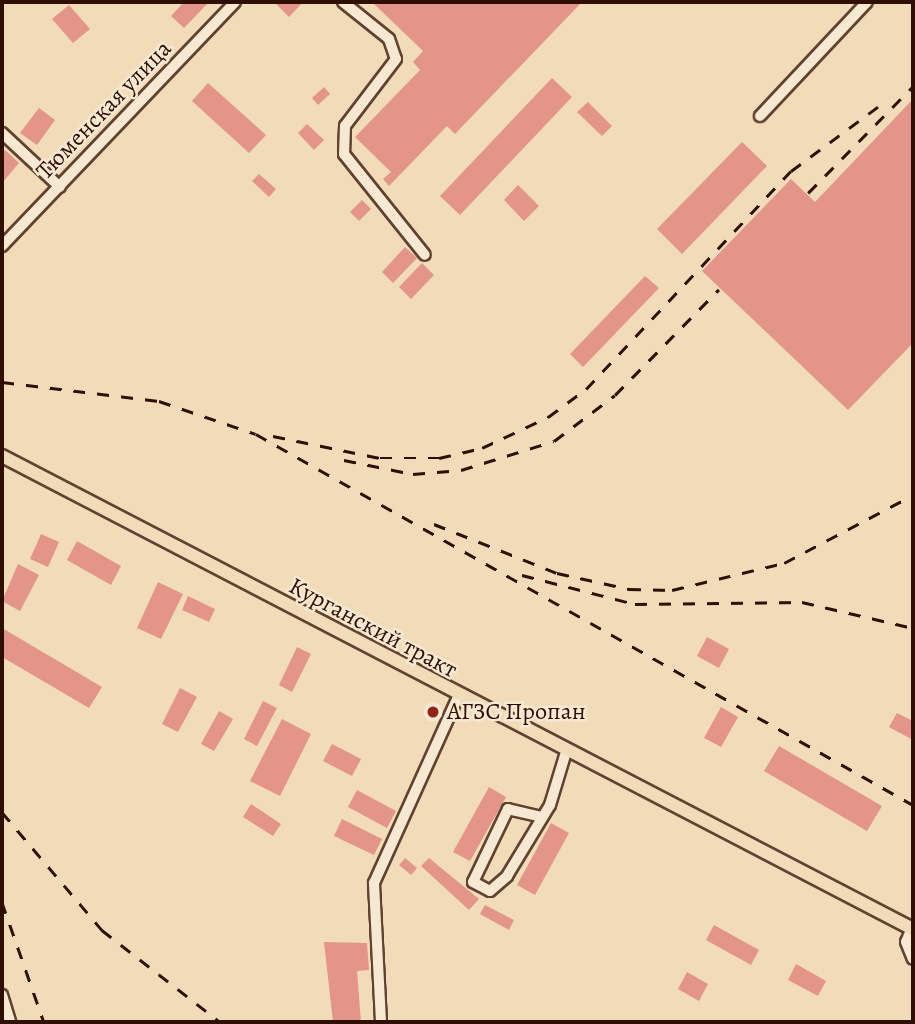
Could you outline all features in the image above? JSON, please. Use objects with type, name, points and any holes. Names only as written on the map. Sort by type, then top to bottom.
[{"type":"main road","name":"Курганский тракт","points":[[2,456],[458,697],[913,929]]},
{"type":"street","name":"Тюменская улица","points":[[2,246],[235,2]]},
{"type":"street","points":[[343,2],[389,39],[396,58],[345,126],[344,154],[425,255]]},
{"type":"street","points":[[761,116],[866,2]]},
{"type":"street","points":[[2,133],[60,187]]},
{"type":"street","points":[[381,1022],[374,883],[458,697]]},
{"type":"street","points":[[542,817],[508,809],[473,881],[490,891],[507,876],[542,817],[566,752]]},
{"type":"street","points":[[913,929],[906,942],[913,959]]},
{"type":"street","points":[[2,995],[10,1022]]},
{"type":"building","points":[[184,2],[209,2],[184,28],[171,16]]},
{"type":"building","points":[[274,2],[303,2],[289,17]]},
{"type":"building","points":[[372,2],[582,2],[455,134],[447,126],[389,186],[383,179],[391,172],[355,137],[420,70],[413,62],[423,51]]},
{"type":"building","points":[[69,5],[90,29],[73,43],[52,19]]},
{"type":"building","points":[[552,78],[572,97],[460,215],[440,196]]},
{"type":"building","points":[[208,83],[266,135],[249,153],[192,101]]},
{"type":"building","points":[[324,87],[330,94],[318,105],[312,98]]},
{"type":"building","points":[[913,99],[913,343],[848,410],[702,271],[791,179],[815,202]]},
{"type":"building","points":[[588,102],[612,126],[602,136],[577,112]]},
{"type":"building","points":[[39,108],[55,120],[37,145],[20,133]]},
{"type":"building","points":[[307,124],[324,140],[314,150],[298,133]]},
{"type":"building","points":[[742,142],[767,166],[682,254],[657,229]]},
{"type":"building","points":[[5,150],[19,163],[2,183],[2,154]]},
{"type":"building","points":[[259,174],[276,189],[269,197],[252,181]]},
{"type":"building","points":[[518,185],[539,206],[524,221],[504,200]]},
{"type":"building","points":[[362,200],[371,209],[359,221],[350,212]]},
{"type":"building","points":[[405,247],[417,258],[393,283],[382,272]]},
{"type":"building","points":[[422,263],[434,275],[411,299],[399,287]]},
{"type":"building","points":[[645,276],[659,288],[583,367],[570,354]]},
{"type":"building","points":[[41,534],[59,542],[48,567],[30,559]]},
{"type":"building","points":[[77,541],[121,566],[111,585],[67,560]]},
{"type":"building","points":[[18,564],[39,575],[20,611],[2,601]]},
{"type":"building","points":[[158,582],[183,594],[161,639],[137,628]]},
{"type":"building","points":[[188,596],[215,609],[209,622],[182,610]]},
{"type":"building","points":[[2,628],[102,687],[89,708],[2,657]]},
{"type":"building","points":[[707,637],[729,649],[719,668],[697,656]]},
{"type":"building","points":[[297,647],[311,654],[292,692],[279,685]]},
{"type":"building","points":[[180,688],[197,697],[178,732],[162,724]]},
{"type":"building","points":[[263,701],[277,708],[257,746],[244,739]]},
{"type":"building","points":[[721,707],[738,717],[721,747],[704,738]]},
{"type":"building","points":[[219,711],[233,719],[214,751],[201,744]]},
{"type":"building","points":[[897,713],[913,721],[913,740],[889,727]]},
{"type":"building","points":[[282,719],[311,734],[280,796],[250,781]]},
{"type":"building","points":[[332,744],[361,759],[352,776],[323,761]]},
{"type":"building","points":[[779,746],[882,806],[867,831],[764,771]]},
{"type":"building","points":[[489,787],[506,797],[470,861],[453,852]]},
{"type":"building","points":[[357,790],[396,811],[387,828],[348,807]]},
{"type":"building","points":[[251,804],[281,824],[273,836],[243,817]]},
{"type":"building","points":[[342,819],[382,839],[374,855],[334,836]]},
{"type":"building","points":[[551,823],[569,833],[535,895],[517,885]]},
{"type":"building","points":[[405,858],[417,868],[411,875],[399,865]]},
{"type":"building","points":[[429,858],[479,899],[469,910],[421,866]]},
{"type":"building","points":[[485,905],[514,920],[509,930],[480,914]]},
{"type":"building","points":[[714,925],[759,950],[751,965],[706,940]]},
{"type":"building","points":[[324,942],[367,943],[369,970],[357,971],[361,1022],[333,1022]]},
{"type":"building","points":[[796,964],[826,981],[818,996],[788,980]]},
{"type":"building","points":[[687,972],[708,984],[699,1001],[678,989]]},
{"type":"railway","points":[[808,193],[913,86]]},
{"type":"railway","points":[[273,436],[380,458],[439,458],[482,448],[548,417],[586,389],[791,171],[883,103]]},
{"type":"railway","points":[[344,460],[413,474],[461,470],[554,441],[615,395],[719,289]]},
{"type":"railway","points":[[2,382],[159,401],[256,434],[913,805]]},
{"type":"railway","points":[[434,524],[557,573],[629,589],[672,590],[784,563],[913,495]]},
{"type":"railway","points":[[522,575],[635,604],[802,602],[913,628]]},
{"type":"railway","points":[[2,812],[102,930],[220,1022]]},
{"type":"railway","points":[[2,902],[44,1022]]},
{"type":"place","name":"АГЗС Пропан","points":[[433,712]]}]
